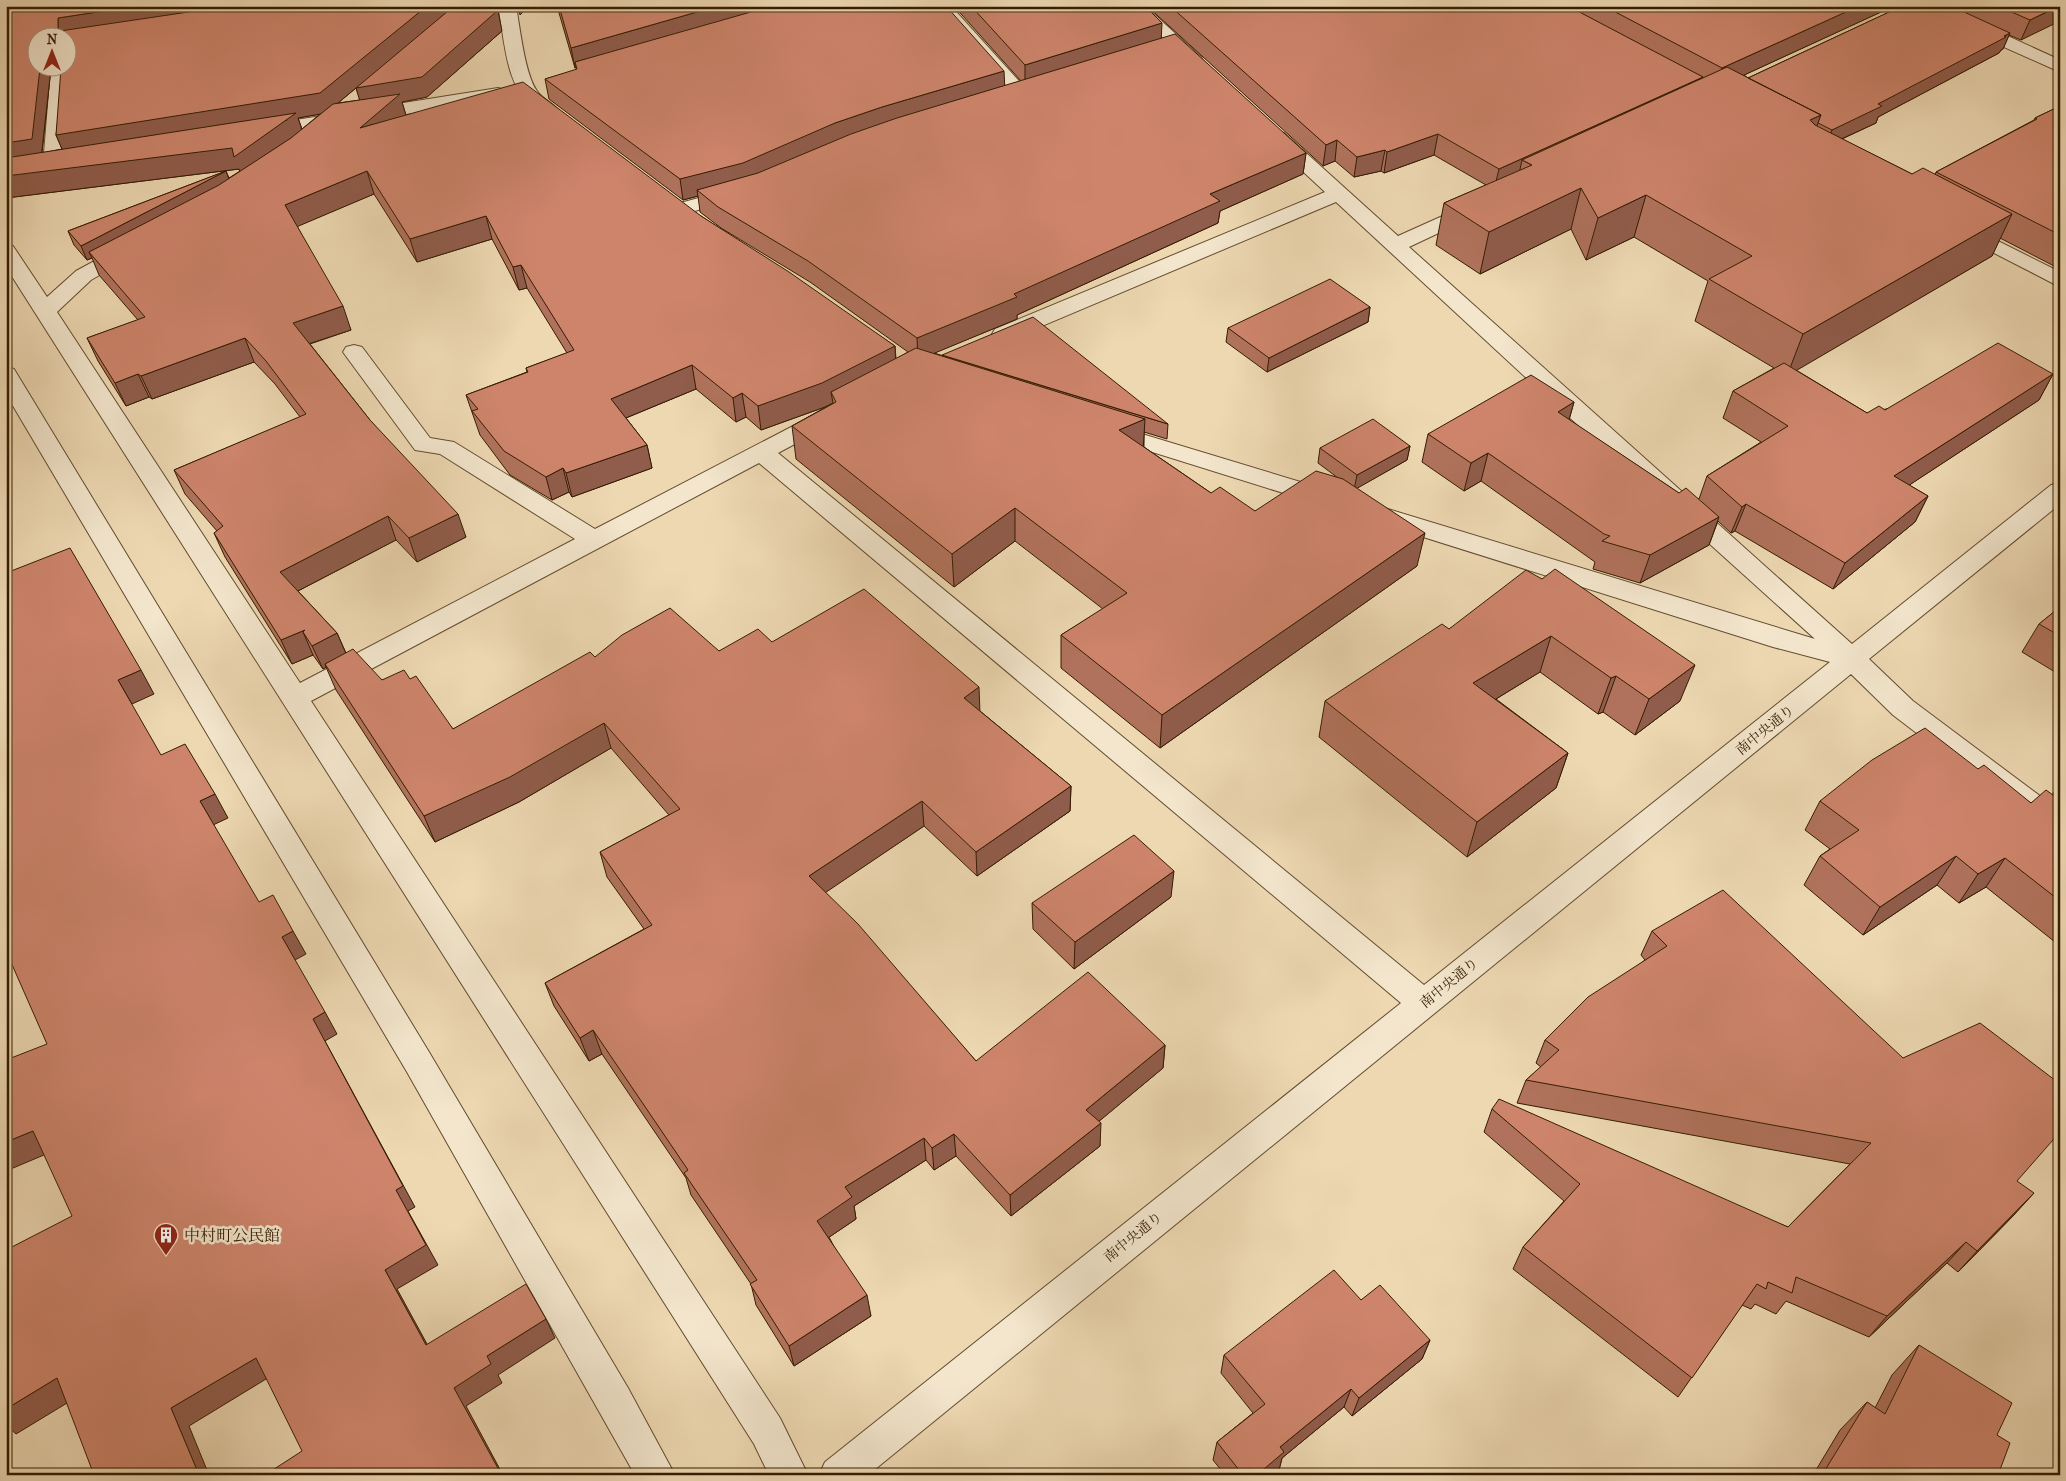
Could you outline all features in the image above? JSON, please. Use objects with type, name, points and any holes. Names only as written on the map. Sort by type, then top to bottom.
[{"type":"street","points":[[507,6],[522,81],[536,87]]},
{"type":"street","points":[[941,6],[1011,97],[1038,88]]},
{"type":"street","points":[[1134,6],[1168,48],[1206,72]]},
{"type":"street","points":[[1928,6],[2060,67]]},
{"type":"street","points":[[58,78],[43,167],[72,162]]},
{"type":"street","points":[[536,87],[530,96],[562,120]]},
{"type":"street","points":[[246,134],[536,87]]},
{"type":"street","points":[[305,144],[364,95]]},
{"type":"street","points":[[1258,120],[1556,393],[1853,658],[1903,708],[2060,827]]},
{"type":"street","points":[[700,224],[672,203],[753,189]]},
{"type":"street","points":[[980,344],[1338,194]]},
{"type":"street","points":[[1396,245],[1494,200]]},
{"type":"street","points":[[1948,221],[2060,281]]},
{"type":"street","points":[[46,311],[63,290],[88,272],[147,241]]},
{"type":"street","points":[[6,250],[767,1431],[789,1475]]},
{"type":"street","points":[[354,352],[423,445],[446,447],[594,540]]},
{"type":"street","points":[[6,374],[423,1070],[656,1475]]},
{"type":"street","points":[[294,698],[847,407]]},
{"type":"street","points":[[1087,424],[1773,637],[1853,658]]},
{"type":"street","points":[[761,452],[1424,1004]]},
{"type":"street","name":"南中央通り","points":[[838,1475],[2060,491]]},
{"type":"building","points":[[6,6],[136,6],[58,18],[58,28],[28,28],[28,78],[39,78],[32,139],[6,143]]},
{"type":"building","points":[[229,6],[427,6],[320,93],[56,135],[60,78],[78,78],[78,28]]},
{"type":"building","points":[[454,6],[496,6],[497,11],[422,77],[356,88]]},
{"type":"building","points":[[559,6],[718,6],[571,48]]},
{"type":"building","points":[[772,6],[946,6],[1004,71],[835,123],[743,163],[680,179],[545,79],[577,69],[575,62]]},
{"type":"building","points":[[971,6],[1145,6],[1162,23],[1025,65]]},
{"type":"building","points":[[1170,6],[1568,6],[1703,77],[1499,169],[1438,134],[1387,152],[1385,150],[1357,157],[1337,140],[1326,145]]},
{"type":"building","points":[[1604,6],[1859,6],[1722,68]]},
{"type":"building","points":[[1902,6],[1951,6],[2010,33],[2004,36],[2006,37],[1878,104],[1882,106],[1832,130],[1818,123],[1821,115],[1748,78]]},
{"type":"building","points":[[1998,6],[2059,6],[2030,20]]},
{"type":"building","points":[[1175,34],[1306,153],[1210,194],[1220,201],[1014,294],[1017,297],[917,338],[808,261],[718,207],[697,190],[758,173],[851,134],[897,118]]},
{"type":"building","points":[[1727,67],[1821,115],[1810,120],[1815,125],[1912,174],[1923,168],[2012,214],[1803,334],[1709,279],[1752,256],[1646,195],[1598,218],[1581,188],[1489,232],[1444,203],[1532,165],[1522,160]]},
{"type":"building","points":[[523,82],[701,216],[789,272],[895,346],[822,383],[758,406],[742,393],[733,398],[692,365],[611,399],[647,445],[566,473],[563,468],[546,477],[504,451],[472,411],[478,409],[466,395],[528,372],[526,368],[574,350],[521,265],[513,267],[486,216],[410,239],[367,171],[285,205],[343,306],[293,323],[370,420],[458,514],[409,538],[388,516],[280,572],[337,633],[312,646],[303,632],[305,630],[281,640],[214,533],[223,526],[174,470],[306,414],[266,361],[245,338],[141,376],[138,374],[115,383],[87,338],[145,317],[89,252],[219,185],[291,138],[333,104],[400,94],[360,128]]},
{"type":"building","points":[[2060,106],[2060,235],[1936,172],[2037,119],[2035,118]]},
{"type":"building","points":[[296,113],[234,157],[232,148],[6,176],[6,158]]},
{"type":"building","points":[[226,171],[81,246],[68,231]]},
{"type":"building","points":[[1330,279],[1370,307],[1269,358],[1228,328]]},
{"type":"building","points":[[1033,317],[1168,424],[942,355]]},
{"type":"building","points":[[1998,343],[2053,374],[1894,476],[1928,496],[1845,563],[1746,504],[1742,507],[1707,476],[1788,426],[1733,391],[1784,363],[1867,413],[1879,406],[1885,410]]},
{"type":"building","points":[[916,348],[1145,419],[1119,430],[1211,493],[1220,487],[1255,511],[1316,471],[1343,479],[1425,533],[1162,715],[1061,635],[1127,593],[1015,508],[952,554],[792,426],[836,402],[831,392]]},
{"type":"building","points":[[1531,375],[1574,402],[1558,412],[1679,493],[1686,488],[1719,517],[1650,555],[1602,541],[1610,536],[1604,534],[1488,453],[1471,463],[1428,434]]},
{"type":"building","points":[[1373,419],[1410,446],[1357,475],[1320,448]]},
{"type":"building","points":[[70,548],[141,670],[118,680],[161,755],[185,744],[215,794],[200,801],[259,902],[273,895],[293,931],[282,937],[325,1012],[313,1019],[403,1186],[396,1190],[426,1245],[385,1270],[426,1345],[526,1284],[546,1319],[487,1356],[491,1364],[454,1388],[500,1472],[495,1475],[265,1475],[302,1451],[256,1358],[171,1408],[199,1475],[94,1475],[57,1378],[6,1409],[6,1250],[72,1216],[33,1131],[6,1142],[6,1060],[47,1044],[6,951],[6,573]]},
{"type":"building","points":[[1555,569],[1695,665],[1649,699],[1616,676],[1611,678],[1551,636],[1473,683],[1568,753],[1477,822],[1325,701],[1442,624],[1449,629],[1526,570],[1542,579]]},
{"type":"building","points":[[864,589],[979,687],[964,698],[1071,786],[976,852],[922,801],[809,876],[858,924],[976,1061],[1088,972],[1165,1045],[1086,1110],[1101,1123],[1010,1195],[954,1134],[932,1148],[924,1138],[845,1187],[852,1197],[817,1221],[867,1295],[789,1346],[750,1284],[757,1280],[684,1173],[688,1170],[593,1030],[580,1038],[545,983],[652,925],[600,852],[680,809],[604,723],[510,777],[424,816],[325,664],[353,649],[382,680],[404,670],[410,679],[416,676],[453,729],[590,652],[595,657],[622,635],[670,608],[719,651],[758,629],[772,642]]},
{"type":"building","points":[[2060,607],[2060,636],[2039,624]]},
{"type":"building","points":[[1925,728],[1978,769],[1984,765],[2031,803],[2046,790],[2060,800],[2060,901],[2005,858],[1978,874],[1956,856],[1880,907],[1820,856],[1859,830],[1820,801],[1872,760]]},
{"type":"building","points":[[1134,835],[1174,871],[1075,942],[1032,903]]},
{"type":"building","points":[[1723,890],[1903,1058],[1980,1023],[2060,1084],[2060,1132],[2017,1181],[2034,1193],[1977,1251],[1966,1242],[1887,1316],[1796,1277],[1792,1293],[1768,1282],[1766,1289],[1757,1284],[1692,1378],[1523,1247],[1580,1184],[1492,1109],[1499,1099],[1788,1227],[1871,1143],[1526,1080],[1559,1050],[1545,1040],[1588,997],[1667,946],[1652,931]]},
{"type":"building","points":[[1334,1270],[1361,1300],[1380,1285],[1430,1340],[1359,1398],[1351,1389],[1280,1447],[1284,1452],[1257,1475],[1243,1475],[1217,1442],[1265,1404],[1224,1355]]},
{"type":"building","points":[[1919,1345],[2012,1403],[1997,1435],[2010,1443],[1998,1475],[1822,1475],[1867,1402],[1885,1414]]},
{"type":"place","name":"中村町公民館","points":[[166,1256]]}]
